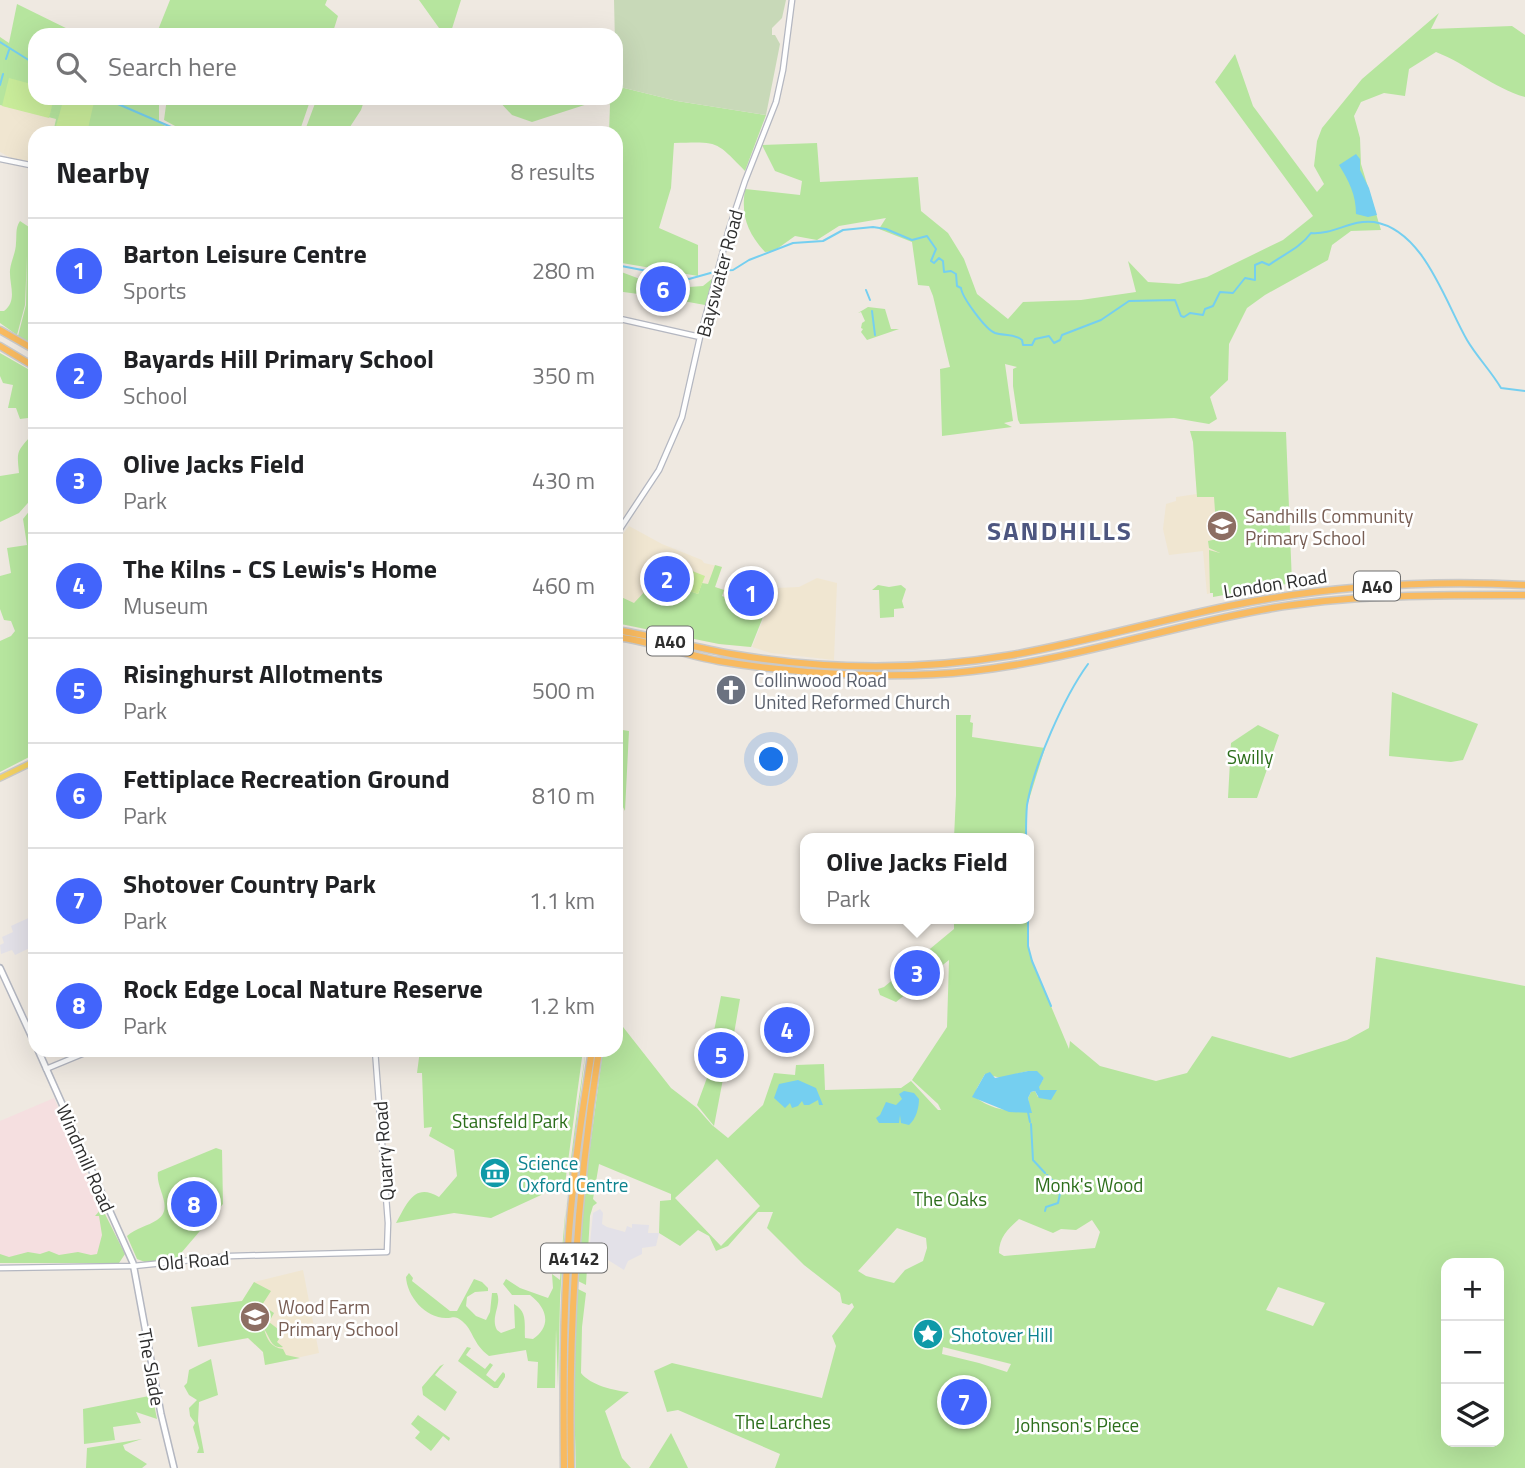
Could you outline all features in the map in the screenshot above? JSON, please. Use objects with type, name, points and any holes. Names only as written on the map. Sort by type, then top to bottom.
[{"type":"highway","points":[[0,330],[28,346]]},
{"type":"highway","points":[[0,346],[28,363]]},
{"type":"highway","name":"London Road","points":[[892,670],[983,660],[1230,606],[1349,587],[1469,583],[1525,585]]},
{"type":"highway","name":"London Road","points":[[892,670],[971,671],[1049,659],[1232,616],[1344,599],[1525,595]]},
{"type":"highway","name":"A40","points":[[623,631],[765,659],[892,670]]},
{"type":"highway","name":"A40","points":[[623,639],[717,661],[804,670],[892,670]]},
{"type":"highway","name":"A4142","points":[[564,1468],[564,1325],[568,1257],[574,1177],[591,1057]]},
{"type":"highway","name":"A4142","points":[[571,1468],[573,1271],[582,1177],[599,1057]]},
{"type":"main road","points":[[0,778],[28,764]]},
{"type":"main road","points":[[0,968],[28,1029]]},
{"type":"main road","name":"Windmill Road","points":[[41,1057],[134,1266]]},
{"type":"main road","name":"The Slade","points":[[134,1266],[159,1404],[174,1468]]},
{"type":"street","name":"Bayswater Road","points":[[623,525],[669,450],[687,400],[700,337],[741,192],[776,102],[792,0]]},
{"type":"street","points":[[0,159],[28,165]]},
{"type":"street","points":[[623,320],[700,337]]},
{"type":"street","points":[[47,1069],[75,1057]]},
{"type":"street","name":"Quarry Road","points":[[376,1057],[388,1223],[387,1252]]},
{"type":"street","name":"Old Road","points":[[0,1268],[134,1266],[230,1256],[387,1252]]},
{"type":"shaded area","points":[[0,105],[56,119],[54,126],[28,126],[28,162],[13,159],[0,152]]},
{"type":"shaded area","name":"Sandhills Community Primary School","points":[[1194,459],[1280,534],[1275,580],[1207,594],[1203,551],[1169,555],[1163,529],[1166,504],[1176,501],[1176,497],[1197,494]]},
{"type":"shaded area","points":[[629,526],[704,563],[722,567],[715,587],[724,590],[722,596],[765,612],[751,647],[719,644],[623,624],[623,534]]},
{"type":"shaded area","points":[[817,578],[837,583],[834,660],[771,653],[752,647],[776,588],[799,587]]},
{"type":"shaded area","points":[[28,918],[28,949],[15,955],[12,950],[1,954],[0,945],[4,943],[2,937],[13,932],[11,926]]},
{"type":"shaded area","points":[[54,1098],[88,1178],[125,1254],[118,1263],[0,1263],[0,1121]]},
{"type":"shaded area","points":[[600,1209],[603,1213],[602,1224],[607,1227],[625,1232],[627,1226],[632,1228],[632,1224],[649,1225],[648,1233],[659,1233],[656,1246],[642,1248],[642,1254],[628,1261],[624,1270],[600,1255],[589,1253],[593,1213]]},
{"type":"shaded area","name":"Wood Farm Primary School","points":[[303,1270],[319,1353],[265,1365],[263,1352],[248,1338],[226,1342],[191,1310],[191,1307],[242,1301],[254,1282]]},
{"type":"green space","points":[[170,0],[327,0],[325,5],[338,16],[334,28],[159,28]]},
{"type":"green space","points":[[419,0],[461,0],[452,28],[439,28]]},
{"type":"green space","points":[[614,0],[786,0],[782,18],[772,28],[772,35],[775,35],[780,44],[766,115],[677,101],[623,88],[623,28],[615,28]]},
{"type":"green space","points":[[17,4],[66,28],[28,28],[28,105],[159,105],[159,122],[166,126],[54,126],[56,119],[0,105],[0,37],[9,43]]},
{"type":"green space","points":[[1439,13],[1431,29],[1512,26],[1525,35],[1525,97],[1502,88],[1436,52],[1409,69],[1405,96],[1384,93],[1361,102],[1354,116],[1360,138],[1361,164],[1381,230],[1351,231],[1332,245],[1328,260],[1247,308],[1229,344],[1228,380],[1210,397],[1217,419],[1209,424],[1174,418],[1020,424],[1013,386],[1013,369],[1017,367],[1005,364],[1013,421],[1004,423],[1012,427],[942,436],[940,369],[950,367],[933,296],[929,286],[918,285],[912,242],[879,229],[886,218],[839,226],[817,240],[795,236],[774,251],[765,252],[747,223],[745,189],[800,195],[802,181],[775,171],[762,145],[817,143],[820,182],[918,177],[921,211],[948,233],[964,259],[977,294],[1008,319],[1023,302],[1081,300],[1136,292],[1128,261],[1148,282],[1179,284],[1207,277],[1283,240],[1313,216],[1215,82],[1235,54],[1253,106],[1317,192],[1324,184],[1314,166],[1317,141],[1322,128],[1362,79]]},
{"type":"green space","points":[[9,78],[28,83],[28,105],[52,105],[49,118],[2,106]]},
{"type":"green space","points":[[623,88],[677,101],[766,115],[745,171],[715,145],[674,143],[671,188],[659,228],[698,245],[698,276],[623,263],[623,126],[609,126],[610,105],[623,105]]},
{"type":"green space","points":[[62,105],[93,105],[89,126],[56,126]]},
{"type":"green space","points":[[166,105],[309,105],[301,126],[175,126],[164,120]]},
{"type":"green space","points":[[314,105],[363,105],[351,126],[307,126]]},
{"type":"green space","points":[[503,105],[584,105],[532,122],[512,115]]},
{"type":"green space","points":[[20,221],[28,226],[28,342],[18,336],[26,305],[27,256],[25,305],[17,335],[0,323],[0,311],[8,307],[12,297],[10,270]]},
{"type":"green space","points":[[623,273],[640,279],[662,279],[689,287],[703,286],[713,278],[705,305],[683,301],[682,304],[623,292]]},
{"type":"green space","points":[[868,307],[885,309],[891,329],[899,329],[867,340],[861,332],[862,323],[865,321],[861,312],[858,313]]},
{"type":"green space","points":[[0,353],[28,369],[28,418],[20,419],[16,408],[8,408],[13,385],[3,383],[0,376]]},
{"type":"green space","name":"Sandhills Community Primary School","points":[[1190,431],[1286,432],[1292,583],[1213,597],[1213,593],[1210,593],[1209,550],[1220,553],[1209,548],[1208,541],[1217,539],[1214,497],[1197,497]]},
{"type":"green space","points":[[28,440],[28,503],[19,513],[0,522],[0,476],[19,473],[19,453]]},
{"type":"green space","points":[[28,513],[28,758],[0,772],[0,641],[15,631],[11,621],[4,620],[0,609],[0,576],[11,573],[7,548],[27,545],[23,519]]},
{"type":"green space","points":[[715,565],[722,567],[715,587],[724,590],[722,596],[765,612],[751,647],[719,644],[623,624],[623,598],[634,603],[647,589],[652,592],[653,589],[663,591],[676,586],[698,594],[702,583],[708,584]]},
{"type":"green space","points":[[682,567],[705,576],[698,594],[675,586]]},
{"type":"green space","points":[[878,585],[901,585],[906,589],[902,601],[904,608],[894,609],[894,617],[880,618],[879,590],[872,590]]},
{"type":"green space","points":[[1392,692],[1478,724],[1463,760],[1451,762],[1389,756]]},
{"type":"green space","points":[[956,715],[971,715],[972,737],[1045,748],[1027,806],[1027,833],[954,833]]},
{"type":"green space","name":"Swilly","points":[[1258,725],[1279,735],[1257,798],[1228,798],[1231,743]]},
{"type":"green space","points":[[623,730],[629,731],[625,811],[623,807]]},
{"type":"green space","points":[[954,924],[1028,924],[1028,946],[1032,961],[1069,1049],[1070,1041],[1100,1066],[1156,1081],[1187,1073],[1212,1036],[1290,1058],[1347,1040],[1369,1028],[1376,957],[1525,986],[1525,1468],[775,1468],[780,1454],[678,1410],[667,1412],[654,1371],[672,1363],[822,1398],[836,1346],[832,1336],[854,1307],[852,1303],[842,1303],[840,1293],[804,1265],[767,1228],[773,1212],[758,1212],[728,1246],[716,1251],[709,1236],[698,1230],[680,1246],[659,1233],[660,1201],[671,1200],[671,1194],[599,1164],[593,1199],[597,1203],[590,1216],[586,1285],[576,1280],[584,1192],[602,1057],[623,1057],[623,1027],[671,1088],[697,1108],[728,1138],[763,1105],[774,1073],[795,1075],[796,1065],[824,1064],[825,1090],[901,1088],[911,1081],[941,1110],[912,1080],[947,1027],[949,960],[896,1002],[880,995],[878,989],[884,987],[954,929]],"holes":[[[1028,1071],[1044,1078],[1038,1087],[1040,1090],[1056,1090],[1038,1097],[1035,1091],[1031,1092],[1028,1098],[1030,1110],[1001,1109],[975,1097],[985,1074],[1001,1078]],[[717,1159],[760,1206],[721,1246],[675,1198]],[[1019,1219],[1053,1233],[1061,1229],[1076,1230],[1092,1220],[1100,1232],[1095,1248],[1004,1256],[999,1253],[1005,1234]],[[897,1228],[926,1238],[927,1248],[923,1261],[905,1270],[894,1283],[866,1276],[858,1271]],[[1278,1287],[1325,1303],[1313,1326],[1266,1310]],[[943,1347],[1011,1364],[1007,1372],[942,1354]]]},
{"type":"green space","points":[[721,996],[740,999],[726,1080],[723,1079],[714,1126],[697,1105],[708,1075],[717,1036],[714,1031]]},
{"type":"green space","name":"Stansfeld Park","points":[[419,1057],[582,1057],[565,1184],[491,1218],[454,1213],[396,1223],[412,1197],[423,1192],[439,1197],[457,1176],[454,1150],[429,1136],[432,1127],[424,1128],[422,1073],[417,1073]]},
{"type":"green space","points":[[585,1057],[567,1198],[574,1136]]},
{"type":"green space","points":[[216,1148],[222,1150],[223,1204],[176,1259],[145,1262],[137,1259],[127,1236],[162,1215],[164,1204],[158,1172]]},
{"type":"green space","points":[[102,1208],[125,1254],[119,1263],[0,1263],[0,1254],[9,1257],[28,1252],[40,1254],[49,1251],[59,1255],[78,1252],[97,1254],[102,1235],[99,1216],[95,1216]]},
{"type":"green space","points":[[566,1210],[558,1387],[556,1329],[555,1388],[537,1388],[538,1362],[528,1361],[526,1350],[489,1356],[460,1319],[438,1317],[424,1310],[410,1291],[406,1277],[409,1273],[412,1281],[450,1311],[457,1311],[474,1279],[482,1282],[488,1291],[475,1292],[467,1297],[466,1306],[476,1316],[486,1320],[490,1312],[492,1293],[497,1293],[497,1330],[501,1333],[515,1328],[514,1304],[523,1315],[525,1338],[533,1339],[545,1322],[540,1305],[530,1295],[512,1295],[503,1284],[506,1279],[520,1288],[548,1298],[553,1288],[552,1274],[560,1280]]},
{"type":"green space","points":[[254,1282],[271,1291],[262,1305],[274,1313],[269,1322],[283,1333],[277,1342],[283,1347],[273,1344],[264,1329],[268,1339],[275,1347],[283,1349],[286,1355],[300,1358],[265,1365],[263,1352],[248,1338],[198,1347],[191,1307],[242,1301]]},
{"type":"green space","points":[[576,1288],[586,1293],[581,1373],[596,1384],[629,1392],[605,1411],[622,1458],[631,1468],[576,1468],[573,1370]]},
{"type":"green space","points":[[467,1347],[471,1348],[466,1355],[485,1369],[490,1363],[493,1365],[486,1375],[495,1382],[503,1372],[505,1374],[498,1388],[494,1388],[458,1361]]},
{"type":"green space","points":[[211,1359],[218,1395],[199,1402],[198,1421],[204,1453],[197,1453],[199,1448],[193,1427],[195,1423],[189,1408],[197,1400],[189,1395],[184,1386],[189,1370]]},
{"type":"green space","points":[[444,1364],[435,1375],[457,1392],[445,1411],[423,1395],[422,1387]]},
{"type":"green space","points":[[149,1396],[153,1399],[157,1419],[136,1412],[141,1423],[113,1427],[115,1440],[84,1444],[83,1409]]},
{"type":"green space","points":[[418,1415],[450,1438],[449,1441],[443,1436],[431,1451],[415,1438],[420,1432],[411,1424]]},
{"type":"green space","points":[[671,1433],[688,1468],[649,1468]]},
{"type":"green space","points":[[142,1439],[123,1445],[125,1450],[147,1464],[142,1468],[86,1468],[87,1448]]},
{"type":"water","points":[[1356,154],[1360,159],[1360,170],[1377,215],[1368,217],[1356,214],[1351,188],[1339,165]]},
{"type":"water","points":[[1037,1071],[1044,1078],[1040,1090],[1057,1090],[1051,1100],[1039,1098],[1035,1091],[1031,1092],[1028,1098],[1032,1113],[1009,1112],[972,1097],[985,1074],[990,1072],[995,1078]]},
{"type":"water","points":[[798,1080],[816,1088],[823,1105],[819,1105],[818,1100],[809,1105],[804,1105],[802,1101],[798,1106],[792,1108],[790,1103],[785,1108],[774,1098],[779,1084]]},
{"type":"water","points":[[904,1091],[914,1093],[919,1099],[917,1113],[911,1123],[901,1123],[900,1115],[899,1123],[879,1123],[876,1118],[886,1102],[896,1105],[902,1099],[899,1094]]},
{"type":"waterway","points":[[0,42],[28,60]]},
{"type":"waterway","points":[[6,59],[9,50]]},
{"type":"waterway","points":[[0,85],[3,74]]},
{"type":"waterway","points":[[120,105],[169,126]]},
{"type":"waterway","points":[[720,271],[733,270],[749,260],[793,243],[823,241],[843,230],[873,227],[886,229],[912,240],[927,236],[936,249],[931,261],[934,263],[939,258],[943,261],[944,272],[951,271],[956,274],[957,286],[986,326],[995,333],[1019,338],[1023,345],[1032,345],[1035,339],[1049,336],[1054,343],[1060,340],[1062,335],[1101,320],[1129,301],[1175,300],[1181,316],[1190,313],[1203,315],[1205,309],[1213,306],[1220,292],[1233,293],[1245,278],[1255,280],[1255,265],[1262,262],[1269,265],[1297,247],[1311,233],[1374,222],[1407,238],[1420,253],[1467,340],[1501,388],[1525,391]]},
{"type":"waterway","points":[[623,266],[689,279],[714,272]]},
{"type":"waterway","points":[[866,290],[870,300]]},
{"type":"waterway","points":[[872,311],[875,335]]},
{"type":"waterway","points":[[1026,833],[1027,805],[1036,771],[1060,713],[1088,664]]},
{"type":"waterway","points":[[1028,924],[1028,946],[1032,961],[1051,1006]]},
{"type":"waterway","points":[[1028,1112],[1030,1122]]},
{"type":"waterway","points":[[1031,1124],[1033,1160],[1045,1173]]},
{"type":"waterway","points":[[1045,1211],[1046,1207],[1058,1203],[1061,1189],[1047,1175]]},
{"type":"place","name":"Fettiplace Recreation Ground","points":[[663,289]]},
{"type":"place","name":"Sandhills Community Primary School","points":[[1222,526]]},
{"type":"place","name":"Bayards Hill Primary School","points":[[667,579]]},
{"type":"place","name":"Barton Leisure Centre","points":[[751,593]]},
{"type":"place","name":"Collinwood Road United Reformed Church","points":[[731,690]]},
{"type":"place","name":"Olive Jacks Field","points":[[917,973]]},
{"type":"place","name":"The Kilns - CS Lewis's Home","points":[[787,1030]]},
{"type":"place","name":"Risinghurst Allotments","points":[[721,1055]]},
{"type":"place","name":"Science Oxford Centre","points":[[495,1173]]},
{"type":"place","name":"Rock Edge Local Nature Reserve","points":[[194,1204]]},
{"type":"place","name":"Wood Farm Primary School","points":[[255,1317]]},
{"type":"place","name":"Shotover Hill","points":[[928,1334]]},
{"type":"place","name":"Shotover Country Park","points":[[964,1402]]},
{"type":"district","name":"SANDHILLS","points":[[1060,530]]},
{"type":"park label","name":"Monk's Wood","points":[[1089,1184]]},
{"type":"park label","name":"The Oaks","points":[[950,1198]]},
{"type":"park label","name":"The Larches","points":[[783,1421]]},
{"type":"park label","name":"Johnson's Piece","points":[[1077,1424]]}]
